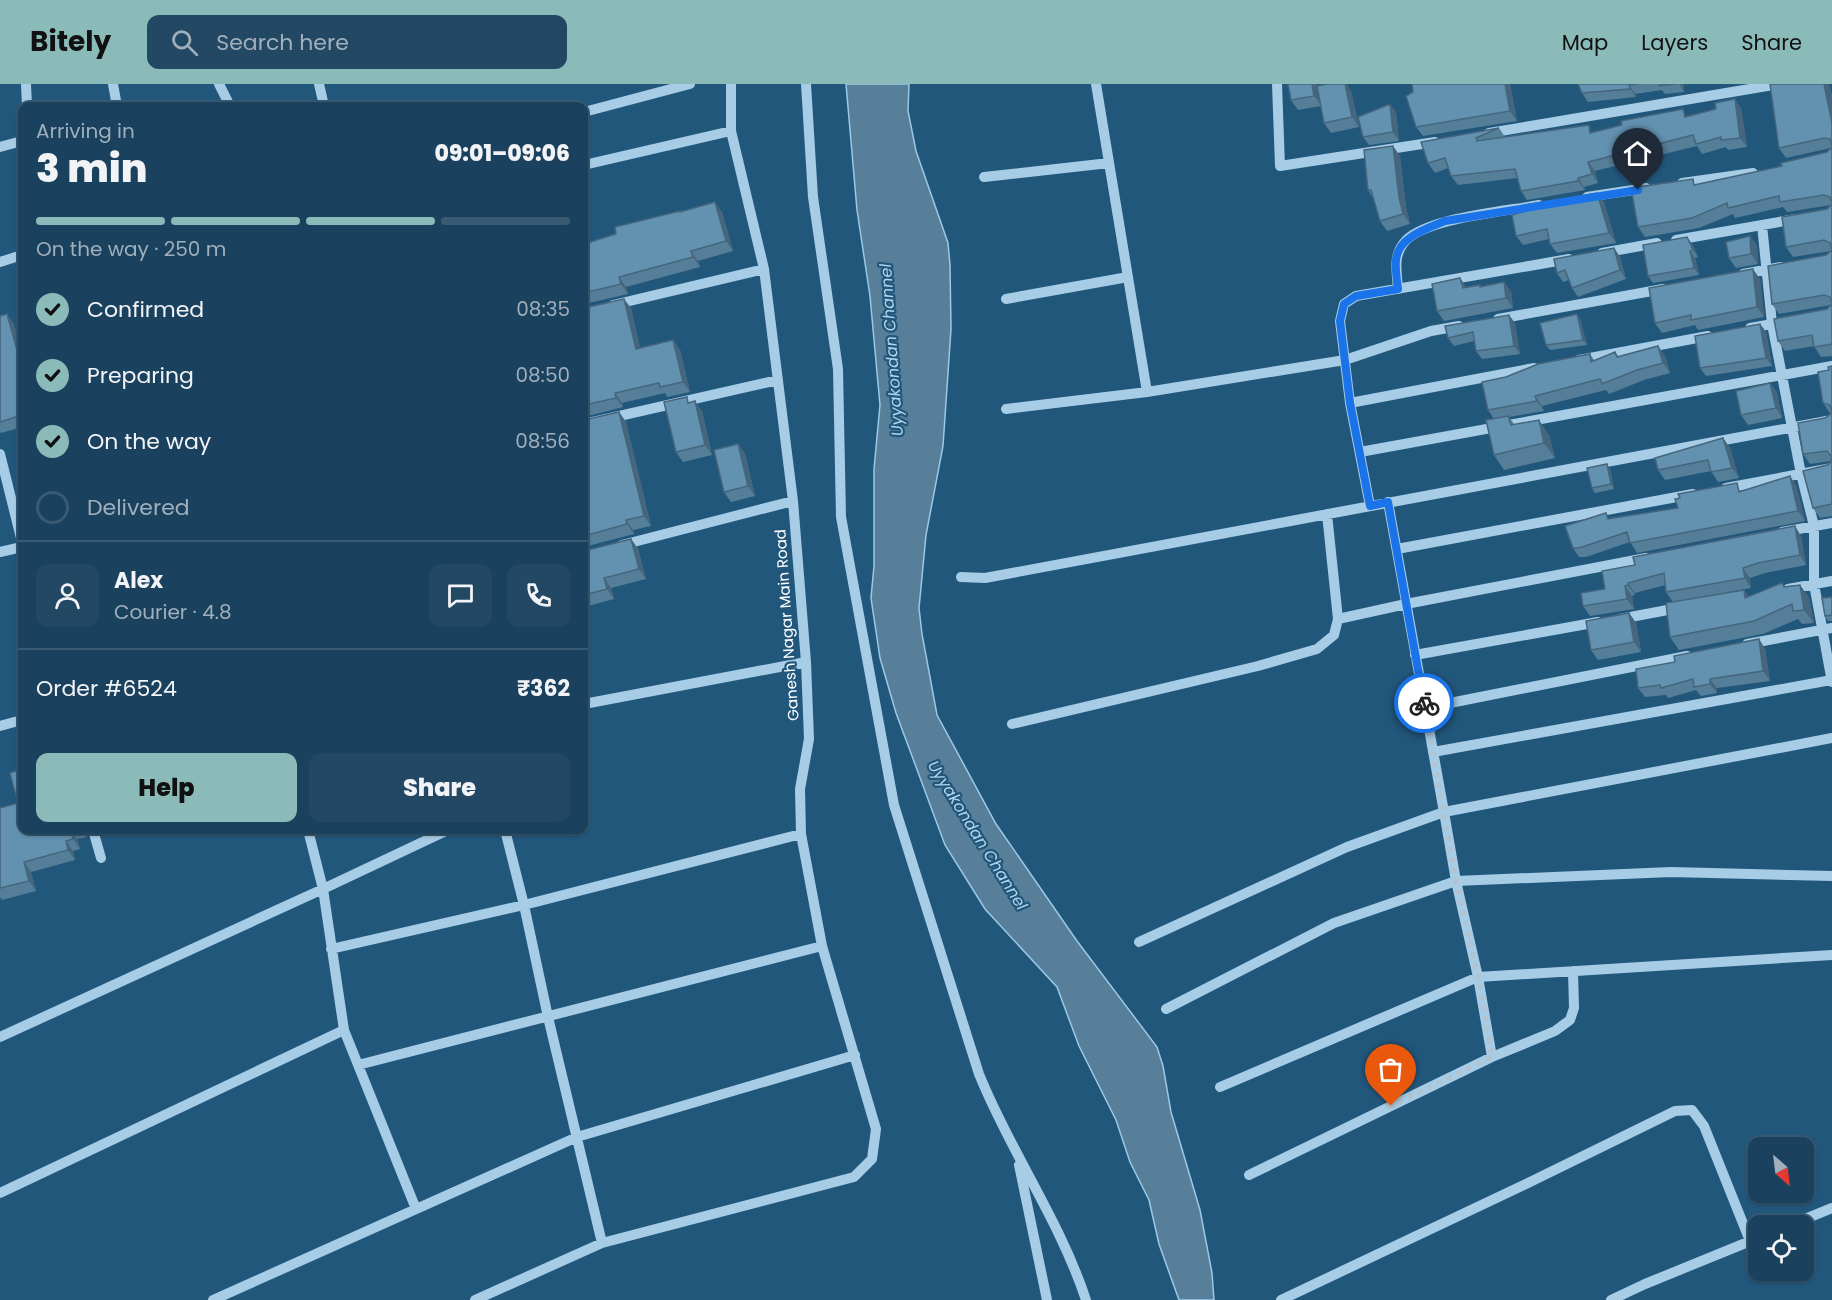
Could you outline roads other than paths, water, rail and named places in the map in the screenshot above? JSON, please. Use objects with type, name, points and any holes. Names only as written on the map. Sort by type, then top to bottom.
[{"type":"street","points":[[26,84],[27,102]]},
{"type":"street","points":[[113,84],[116,102]]},
{"type":"street","points":[[219,84],[228,102]]},
{"type":"street","points":[[320,84],[323,102]]},
{"type":"street","points":[[588,111],[690,84]]},
{"type":"street","name":"Ganesh Nagar Main Road","points":[[602,1243],[854,1177],[872,1159],[876,1129],[822,946],[801,834],[800,789],[809,739],[806,662],[793,501],[764,269],[731,130],[731,84]]},
{"type":"street","points":[[806,84],[813,197],[838,369],[841,517],[894,805],[979,1074],[994,1112],[1076,1269],[1086,1300]]},
{"type":"street","points":[[1096,84],[1147,392]]},
{"type":"street","points":[[1277,84],[1280,166],[1446,140]]},
{"type":"street","points":[[1481,134],[1779,84]]},
{"type":"street","points":[[588,164],[731,130]]},
{"type":"street","points":[[0,147],[18,142]]},
{"type":"street","points":[[984,177],[1109,164]]},
{"type":"street","points":[[1581,198],[1762,171]]},
{"type":"street","points":[[1398,289],[1396,258],[1403,242],[1421,231],[1445,221],[1547,204]]},
{"type":"street","points":[[1370,506],[1350,403],[1340,321],[1344,304],[1356,296],[1809,216]]},
{"type":"street","points":[[1433,752],[1832,680],[1827,629],[1814,585],[1814,526],[1801,474],[1772,324],[1762,225]]},
{"type":"street","points":[[0,262],[18,256]]},
{"type":"street","points":[[1732,276],[1788,266]]},
{"type":"street","points":[[606,307],[764,269]]},
{"type":"street","points":[[1006,299],[1128,277]]},
{"type":"street","points":[[1489,321],[1674,287]]},
{"type":"street","points":[[1737,331],[1802,318]]},
{"type":"street","points":[[1006,409],[1147,392],[1345,360],[1431,331],[1466,325]]},
{"type":"street","points":[[1572,361],[1725,333]]},
{"type":"street","points":[[1350,403],[1548,365]]},
{"type":"street","points":[[1360,452],[1832,366]]},
{"type":"street","points":[[588,423],[778,380]]},
{"type":"street","points":[[961,577],[984,578],[1832,420]]},
{"type":"street","points":[[0,454],[18,528]]},
{"type":"street","points":[[1720,489],[1832,468]]},
{"type":"street","points":[[1397,549],[1709,491]]},
{"type":"street","points":[[607,549],[793,501]]},
{"type":"street","points":[[1388,502],[1456,881],[1478,977],[1492,1057]]},
{"type":"street","points":[[1012,724],[1258,666],[1317,648],[1334,635],[1338,619],[1327,514]]},
{"type":"street","points":[[1768,535],[1832,523]]},
{"type":"street","points":[[0,552],[18,546]]},
{"type":"street","points":[[1338,619],[1663,555]]},
{"type":"street","points":[[1779,591],[1832,581]]},
{"type":"street","points":[[1415,655],[1685,607]]},
{"type":"street","points":[[1740,646],[1827,629]]},
{"type":"street","points":[[1425,708],[1694,655]]},
{"type":"street","points":[[588,703],[806,662]]},
{"type":"street","points":[[0,726],[18,721]]},
{"type":"street","points":[[1139,942],[1347,847],[1444,812],[1832,738]]},
{"type":"street","points":[[94,834],[101,858]]},
{"type":"street","points":[[309,834],[323,889],[344,1030],[416,1209]]},
{"type":"street","points":[[0,1037],[440,834]]},
{"type":"street","points":[[475,1300],[602,1243],[506,834]]},
{"type":"street","points":[[331,949],[524,905],[801,834]]},
{"type":"street","points":[[1166,1009],[1334,923],[1456,881],[1671,872],[1832,876]]},
{"type":"street","points":[[358,1065],[822,946]]},
{"type":"street","points":[[1220,1087],[1478,977],[1832,955]]},
{"type":"street","points":[[1249,1175],[1492,1057],[1555,1031],[1570,1020],[1574,1008],[1573,971]]},
{"type":"street","points":[[0,1193],[344,1030]]},
{"type":"street","points":[[213,1300],[577,1137],[855,1055]]},
{"type":"street","points":[[1281,1300],[1675,1111],[1692,1110],[1704,1126],[1748,1225]]},
{"type":"street","points":[[1015,1150],[1047,1300]]},
{"type":"street","points":[[1814,1215],[1832,1208]]},
{"type":"street","points":[[1611,1300],[1748,1241]]},
{"type":"water","name":"Uyyakondan Channel","points":[[846,84],[909,84],[908,111],[916,151],[948,243],[951,329],[943,446],[926,535],[919,608],[937,715],[996,824],[1077,941],[1157,1047],[1163,1066],[1171,1112],[1200,1210],[1212,1273],[1214,1300],[1179,1300],[1159,1244],[1149,1200],[1130,1162],[1116,1120],[1079,1046],[1057,987],[985,909],[945,845],[896,713],[880,658],[871,598],[874,566],[874,469],[880,405],[870,296],[857,210]]}]
